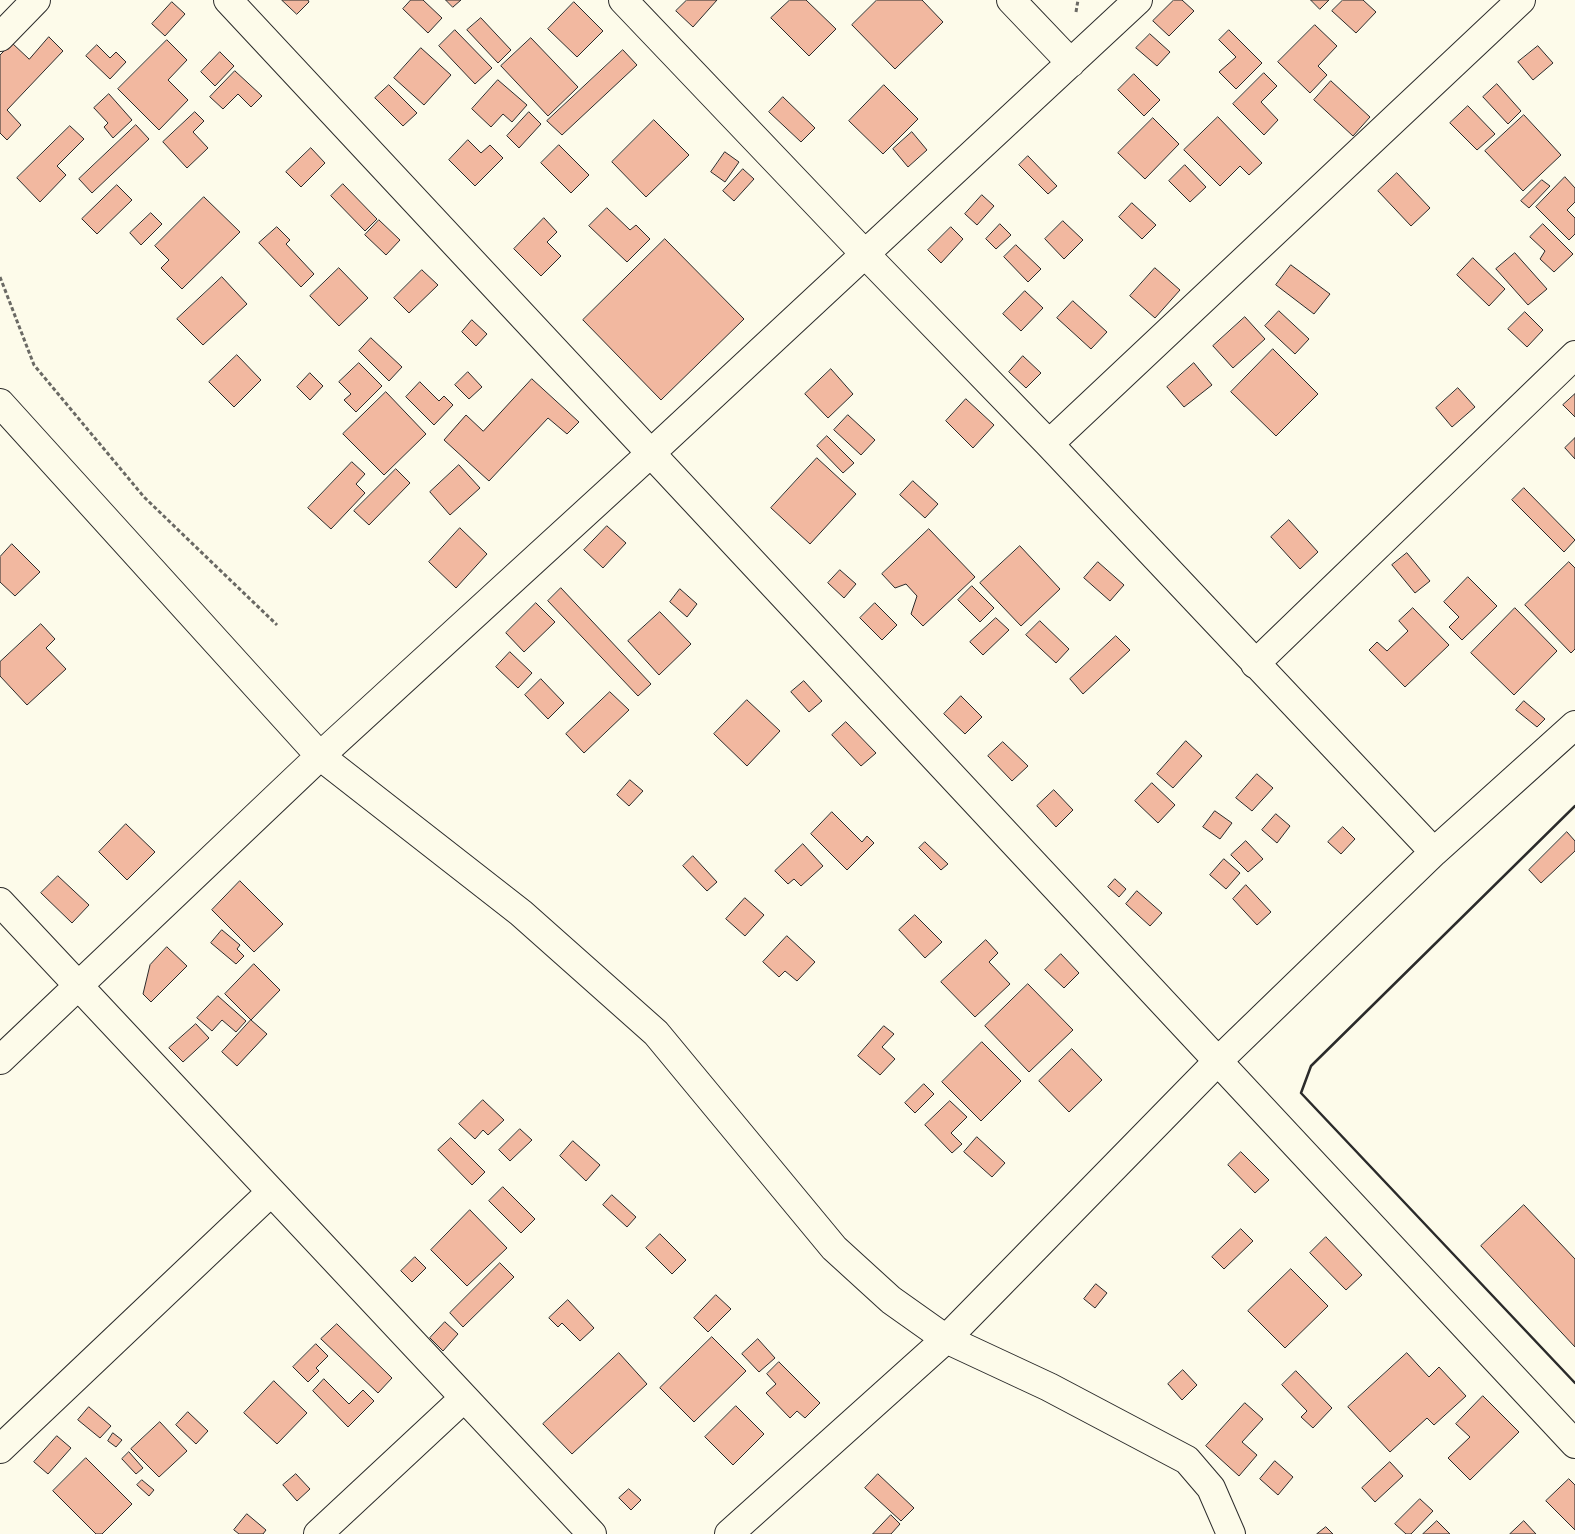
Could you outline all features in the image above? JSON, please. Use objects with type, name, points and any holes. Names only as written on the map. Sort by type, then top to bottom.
[{"type":"street","points":[[0,36],[36,0]]},
{"type":"street","points":[[228,0],[1575,1444]]},
{"type":"street","points":[[623,0],[1049,444],[1434,852]]},
{"type":"street","points":[[1011,0],[1071,63]]},
{"type":"street","points":[[0,1060],[320,756],[652,453],[1138,0]]},
{"type":"street","points":[[1049,444],[1521,0]]},
{"type":"street","points":[[1255,664],[1575,355]]},
{"type":"street","points":[[0,403],[320,756],[521,913],[656,1034],[834,1248],[891,1300],[946,1339],[1049,1387],[1187,1460],[1211,1488],[1231,1534]]},
{"type":"street","points":[[729,1534],[946,1339],[1218,1061],[1434,852],[1575,725]]},
{"type":"street","points":[[0,902],[592,1534]]},
{"type":"street","points":[[0,1449],[271,1192]]},
{"type":"street","points":[[318,1534],[464,1398]]},
{"type":"path","points":[[0,277],[34,365],[144,497],[277,625]]},
{"type":"building","points":[[282,0],[308,0],[309,2],[297,14]]},
{"type":"building","points":[[411,0],[423,0],[442,18],[428,33],[403,9]]},
{"type":"building","points":[[446,0],[461,0],[453,7]]},
{"type":"building","points":[[687,0],[717,0],[693,27],[676,11]]},
{"type":"building","points":[[790,0],[806,0],[836,29],[809,56],[771,18]]},
{"type":"building","points":[[877,0],[922,0],[943,22],[895,69],[852,25]]},
{"type":"building","points":[[1174,0],[1182,0],[1194,11],[1169,36],[1153,21]]},
{"type":"building","points":[[1311,0],[1329,0],[1320,9]]},
{"type":"building","points":[[1343,0],[1363,0],[1376,12],[1356,33],[1332,11]]},
{"type":"building","points":[[172,2],[185,14],[165,36],[152,24]]},
{"type":"building","points":[[574,2],[603,31],[577,57],[548,29]]},
{"type":"building","points":[[481,18],[511,50],[498,63],[467,30]]},
{"type":"building","points":[[1315,25],[1337,46],[1318,66],[1327,75],[1310,93],[1278,62]]},
{"type":"building","points":[[455,30],[492,68],[475,84],[439,46]]},
{"type":"building","points":[[1229,30],[1262,63],[1236,89],[1219,72],[1236,57],[1219,40]]},
{"type":"building","points":[[1150,34],[1170,52],[1157,66],[1136,48]]},
{"type":"building","points":[[49,37],[63,51],[7,110],[21,125],[7,140],[0,133],[0,55],[12,43],[29,59]]},
{"type":"building","points":[[531,38],[578,87],[548,116],[501,66]]},
{"type":"building","points":[[167,40],[187,60],[168,80],[188,100],[159,130],[118,89]]},
{"type":"building","points":[[97,45],[110,58],[116,52],[126,62],[110,79],[86,56]]},
{"type":"building","points":[[1538,46],[1553,63],[1533,80],[1518,62]]},
{"type":"building","points":[[421,48],[451,75],[424,105],[394,78]]},
{"type":"building","points":[[623,50],[637,65],[562,135],[547,121]]},
{"type":"building","points":[[220,52],[234,66],[215,86],[201,72]]},
{"type":"building","points":[[235,71],[262,96],[251,107],[238,94],[223,109],[210,97]]},
{"type":"building","points":[[1264,73],[1277,86],[1261,102],[1278,120],[1264,135],[1233,104]]},
{"type":"building","points":[[1134,74],[1160,100],[1144,116],[1118,90]]},
{"type":"building","points":[[498,80],[527,105],[512,122],[503,114],[491,127],[472,109]]},
{"type":"building","points":[[1331,81],[1370,117],[1353,136],[1314,100]]},
{"type":"building","points":[[1497,84],[1521,111],[1508,124],[1483,97]]},
{"type":"building","points":[[389,85],[417,113],[403,126],[375,98]]},
{"type":"building","points":[[884,85],[918,119],[883,154],[849,121]]},
{"type":"building","points":[[109,94],[132,120],[113,138],[104,127],[108,123],[94,108]]},
{"type":"building","points":[[783,97],[815,128],[801,142],[769,112]]},
{"type":"building","points":[[1468,106],[1495,134],[1477,150],[1450,123]]},
{"type":"building","points":[[195,112],[204,121],[193,132],[208,148],[187,168],[163,142]]},
{"type":"building","points":[[529,112],[541,124],[519,148],[507,136]]},
{"type":"building","points":[[1524,115],[1561,155],[1523,191],[1485,151]]},
{"type":"building","points":[[1218,117],[1262,163],[1249,175],[1240,166],[1220,186],[1184,150]]},
{"type":"building","points":[[1153,118],[1179,144],[1145,179],[1118,153]]},
{"type":"building","points":[[654,120],[689,155],[646,197],[612,162]]},
{"type":"building","points":[[136,125],[149,139],[92,193],[79,179]]},
{"type":"building","points":[[70,126],[84,139],[57,166],[66,175],[40,202],[17,178]]},
{"type":"building","points":[[912,132],[927,150],[908,167],[893,149]]},
{"type":"building","points":[[468,140],[481,153],[490,145],[503,158],[475,186],[449,160]]},
{"type":"building","points":[[559,145],[589,175],[571,193],[541,163]]},
{"type":"building","points":[[311,148],[325,163],[301,187],[286,172]]},
{"type":"building","points":[[725,152],[739,162],[725,182],[711,172]]},
{"type":"building","points":[[1028,156],[1057,186],[1048,194],[1019,165]]},
{"type":"building","points":[[1185,165],[1206,187],[1190,202],[1169,181]]},
{"type":"building","points":[[743,169],[754,179],[734,201],[723,191]]},
{"type":"building","points":[[1397,173],[1430,208],[1411,226],[1378,191]]},
{"type":"building","points":[[1565,177],[1575,188],[1575,202],[1567,210],[1575,218],[1575,234],[1569,240],[1536,207]]},
{"type":"building","points":[[1542,180],[1550,186],[1529,208],[1521,201]]},
{"type":"building","points":[[343,184],[377,219],[365,231],[331,196]]},
{"type":"building","points":[[117,185],[132,200],[97,234],[82,219]]},
{"type":"building","points":[[982,195],[994,206],[977,225],[965,214]]},
{"type":"building","points":[[204,197],[240,232],[182,289],[161,268],[169,260],[155,246]]},
{"type":"building","points":[[1132,203],[1156,225],[1142,239],[1119,217]]},
{"type":"building","points":[[607,208],[630,230],[636,225],[650,239],[627,262],[589,226]]},
{"type":"building","points":[[151,213],[162,224],[141,245],[130,233]]},
{"type":"building","points":[[544,218],[557,232],[547,242],[561,256],[541,276],[514,249]]},
{"type":"building","points":[[379,220],[400,240],[386,255],[365,235]]},
{"type":"building","points":[[1063,221],[1083,240],[1064,259],[1045,239]]},
{"type":"building","points":[[1000,224],[1011,235],[996,249],[986,239]]},
{"type":"building","points":[[1543,224],[1573,254],[1554,272],[1540,259],[1545,251],[1530,237]]},
{"type":"building","points":[[277,227],[290,240],[286,244],[314,274],[301,287],[259,243]]},
{"type":"building","points":[[951,227],[963,239],[941,263],[928,250]]},
{"type":"building","points":[[665,239],[744,319],[661,400],[583,320]]},
{"type":"building","points":[[1016,245],[1041,269],[1028,282],[1004,257]]},
{"type":"building","points":[[1515,253],[1547,289],[1528,305],[1496,269]]},
{"type":"building","points":[[1473,258],[1505,289],[1489,306],[1457,275]]},
{"type":"building","points":[[1291,265],[1330,294],[1314,314],[1276,285]]},
{"type":"building","points":[[339,268],[368,298],[339,326],[310,296]]},
{"type":"building","points":[[1155,268],[1180,290],[1155,318],[1130,296]]},
{"type":"building","points":[[422,270],[438,285],[409,313],[394,298]]},
{"type":"building","points":[[222,277],[247,304],[203,345],[177,319]]},
{"type":"building","points":[[1025,291],[1043,308],[1021,331],[1003,314]]},
{"type":"building","points":[[1073,301],[1107,332],[1091,349],[1057,318]]},
{"type":"building","points":[[1279,311],[1309,339],[1295,354],[1265,326]]},
{"type":"building","points":[[1525,312],[1543,330],[1527,347],[1508,329]]},
{"type":"building","points":[[1245,317],[1265,339],[1233,368],[1213,346]]},
{"type":"building","points":[[472,320],[487,334],[476,346],[462,332]]},
{"type":"building","points":[[371,338],[402,367],[389,381],[359,351]]},
{"type":"building","points":[[1273,349],[1318,394],[1276,436],[1231,392]]},
{"type":"building","points":[[237,355],[261,380],[234,407],[209,382]]},
{"type":"building","points":[[1023,356],[1041,373],[1026,388],[1009,372]]},
{"type":"building","points":[[359,363],[382,386],[356,412],[344,400],[351,394],[339,382]]},
{"type":"building","points":[[1194,363],[1212,385],[1184,407],[1167,387]]},
{"type":"building","points":[[831,369],[853,394],[828,418],[805,394]]},
{"type":"building","points":[[468,372],[482,387],[469,399],[455,385]]},
{"type":"building","points":[[310,373],[323,386],[310,400],[297,387]]},
{"type":"building","points":[[532,379],[579,422],[567,434],[548,418],[489,481],[444,440],[466,415],[483,431]]},
{"type":"building","points":[[420,382],[439,401],[444,396],[453,405],[434,425],[406,397]]},
{"type":"building","points":[[1458,388],[1475,407],[1452,427],[1436,408]]},
{"type":"building","points":[[386,392],[426,434],[384,475],[343,434]]},
{"type":"building","points":[[1575,394],[1575,417],[1563,405]]},
{"type":"building","points":[[966,399],[994,425],[973,448],[946,421]]},
{"type":"building","points":[[848,415],[875,440],[861,455],[834,430]]},
{"type":"building","points":[[827,436],[854,463],[843,473],[817,446]]},
{"type":"building","points":[[1575,438],[1575,459],[1565,448]]},
{"type":"building","points":[[817,458],[856,494],[810,544],[771,508]]},
{"type":"building","points":[[352,462],[365,474],[356,484],[365,493],[331,529],[308,508]]},
{"type":"building","points":[[459,465],[480,488],[450,515],[430,492]]},
{"type":"building","points":[[396,469],[410,483],[369,525],[354,511]]},
{"type":"building","points":[[913,481],[938,504],[925,518],[900,495]]},
{"type":"building","points":[[1524,488],[1575,540],[1564,552],[1512,500]]},
{"type":"building","points":[[1289,520],[1318,552],[1300,569],[1271,537]]},
{"type":"building","points":[[607,526],[626,543],[603,568],[584,550]]},
{"type":"building","points":[[460,528],[487,554],[456,588],[429,562]]},
{"type":"building","points":[[929,529],[975,577],[923,626],[911,614],[917,596],[906,584],[895,588],[882,574]]},
{"type":"building","points":[[12,544],[40,572],[15,596],[0,582],[0,557]]},
{"type":"building","points":[[1020,546],[1060,589],[1021,626],[980,583]]},
{"type":"building","points":[[1407,553],[1430,581],[1415,593],[1392,565]]},
{"type":"building","points":[[1098,562],[1124,585],[1110,601],[1084,578]]},
{"type":"building","points":[[1569,562],[1575,568],[1575,649],[1571,653],[1525,605]]},
{"type":"building","points":[[840,570],[856,584],[844,598],[828,583]]},
{"type":"building","points":[[1468,577],[1497,606],[1462,640],[1449,627],[1459,617],[1444,602]]},
{"type":"building","points":[[972,586],[994,608],[980,622],[958,600]]},
{"type":"building","points":[[561,588],[651,684],[638,696],[548,601]]},
{"type":"building","points":[[680,589],[697,604],[687,617],[670,602]]},
{"type":"building","points":[[536,603],[555,622],[524,652],[506,633]]},
{"type":"building","points":[[875,603],[897,625],[882,640],[860,618]]},
{"type":"building","points":[[1413,608],[1449,645],[1405,687],[1369,650],[1377,642],[1387,651],[1408,631],[1399,621]]},
{"type":"building","points":[[1515,608],[1557,651],[1514,695],[1471,653]]},
{"type":"building","points":[[660,612],[691,644],[659,675],[628,641]]},
{"type":"building","points":[[996,618],[1009,630],[983,655],[970,642]]},
{"type":"building","points":[[1040,621],[1069,649],[1056,663],[1026,635]]},
{"type":"building","points":[[41,624],[55,639],[46,648],[66,669],[27,705],[0,676],[0,662]]},
{"type":"building","points":[[1116,636],[1130,650],[1083,694],[1070,679]]},
{"type":"building","points":[[510,652],[532,673],[518,688],[496,667]]},
{"type":"building","points":[[541,679],[564,703],[548,719],[525,695]]},
{"type":"building","points":[[804,681],[822,701],[809,712],[791,692]]},
{"type":"building","points":[[610,692],[629,710],[584,753],[566,734]]},
{"type":"building","points":[[961,696],[982,717],[965,734],[944,714]]},
{"type":"building","points":[[747,700],[780,731],[747,766],[714,734]]},
{"type":"building","points":[[1524,701],[1545,719],[1537,727],[1516,710]]},
{"type":"building","points":[[846,722],[876,753],[861,766],[832,735]]},
{"type":"building","points":[[1186,741],[1202,756],[1173,788],[1157,774]]},
{"type":"building","points":[[1003,742],[1028,766],[1012,781],[988,756]]},
{"type":"building","points":[[1257,774],[1273,788],[1252,811],[1236,798]]},
{"type":"building","points":[[630,780],[643,791],[629,806],[617,795]]},
{"type":"building","points":[[1152,783],[1175,805],[1158,823],[1135,801]]},
{"type":"building","points":[[1054,790],[1073,810],[1056,827],[1037,806]]},
{"type":"building","points":[[1215,811],[1232,823],[1220,839],[1203,827]]},
{"type":"building","points":[[832,812],[862,842],[867,836],[874,843],[847,870],[811,834]]},
{"type":"building","points":[[1276,814],[1290,826],[1277,843],[1262,830]]},
{"type":"building","points":[[126,824],[155,852],[127,880],[99,852]]},
{"type":"building","points":[[1343,827],[1355,839],[1341,854],[1328,842]]},
{"type":"building","points":[[1567,832],[1575,841],[1575,851],[1541,883],[1529,870]]},
{"type":"building","points":[[1246,841],[1263,859],[1248,872],[1231,855]]},
{"type":"building","points":[[925,842],[948,864],[941,870],[919,848]]},
{"type":"building","points":[[803,844],[823,866],[801,886],[794,879],[788,884],[775,871]]},
{"type":"building","points":[[693,856],[717,882],[707,891],[683,866]]},
{"type":"building","points":[[1224,859],[1240,873],[1226,889],[1210,875]]},
{"type":"building","points":[[58,876],[89,905],[72,923],[41,893]]},
{"type":"building","points":[[1115,879],[1126,889],[1119,897],[1108,887]]},
{"type":"building","points":[[240,881],[283,924],[254,952],[212,910]]},
{"type":"building","points":[[1246,885],[1271,912],[1257,925],[1233,899]]},
{"type":"building","points":[[1137,891],[1162,913],[1150,926],[1126,904]]},
{"type":"building","points":[[745,898],[764,915],[745,936],[726,919]]},
{"type":"building","points":[[915,915],[942,942],[925,958],[899,930]]},
{"type":"building","points":[[222,930],[240,945],[237,949],[244,956],[236,964],[211,943]]},
{"type":"building","points":[[787,936],[815,962],[797,981],[785,971],[779,977],[763,962]]},
{"type":"building","points":[[986,940],[998,953],[989,962],[1010,984],[975,1017],[941,982]]},
{"type":"building","points":[[167,947],[187,966],[151,1002],[143,994],[150,965]]},
{"type":"building","points":[[1061,954],[1079,973],[1064,988],[1045,970]]},
{"type":"building","points":[[254,964],[280,990],[251,1020],[225,994]]},
{"type":"building","points":[[1028,984],[1073,1030],[1029,1072],[985,1026]]},
{"type":"building","points":[[218,996],[246,1021],[236,1032],[222,1020],[212,1031],[197,1018]]},
{"type":"building","points":[[251,1020],[267,1034],[237,1066],[222,1052]]},
{"type":"building","points":[[196,1024],[209,1038],[183,1062],[169,1048]]},
{"type":"building","points":[[884,1026],[894,1034],[882,1047],[895,1059],[880,1075],[858,1056]]},
{"type":"building","points":[[982,1042],[1021,1081],[981,1121],[942,1082]]},
{"type":"building","points":[[1072,1049],[1102,1080],[1069,1112],[1039,1081]]},
{"type":"building","points":[[924,1084],[934,1094],[915,1113],[905,1103]]},
{"type":"building","points":[[483,1100],[504,1120],[488,1135],[483,1130],[475,1139],[459,1124]]},
{"type":"building","points":[[950,1101],[967,1117],[951,1133],[962,1144],[952,1153],[925,1125]]},
{"type":"building","points":[[520,1129],[532,1140],[510,1161],[499,1150]]},
{"type":"building","points":[[977,1137],[1005,1163],[992,1177],[964,1152]]},
{"type":"building","points":[[451,1138],[485,1172],[472,1185],[438,1150]]},
{"type":"building","points":[[573,1141],[600,1165],[586,1181],[560,1156]]},
{"type":"building","points":[[1241,1152],[1269,1180],[1255,1193],[1228,1165]]},
{"type":"building","points":[[503,1187],[535,1219],[521,1233],[489,1201]]},
{"type":"building","points":[[612,1195],[636,1217],[627,1227],[603,1205]]},
{"type":"building","points":[[1524,1205],[1575,1259],[1575,1347],[1481,1246]]},
{"type":"building","points":[[470,1210],[507,1248],[467,1286],[431,1250]]},
{"type":"building","points":[[1241,1229],[1253,1241],[1224,1269],[1212,1257]]},
{"type":"building","points":[[660,1234],[686,1260],[672,1274],[646,1248]]},
{"type":"building","points":[[1326,1237],[1362,1275],[1346,1290],[1310,1253]]},
{"type":"building","points":[[415,1257],[426,1268],[412,1282],[401,1271]]},
{"type":"building","points":[[500,1263],[514,1277],[463,1327],[450,1313]]},
{"type":"building","points":[[1291,1269],[1328,1306],[1285,1348],[1248,1311]]},
{"type":"building","points":[[1096,1284],[1107,1293],[1095,1308],[1084,1299]]},
{"type":"building","points":[[716,1295],[731,1309],[708,1332],[694,1318]]},
{"type":"building","points":[[568,1300],[594,1328],[580,1341],[562,1323],[558,1327],[549,1318]]},
{"type":"building","points":[[445,1322],[458,1334],[443,1351],[430,1338]]},
{"type":"building","points":[[337,1324],[392,1378],[378,1393],[321,1339]]},
{"type":"building","points":[[712,1337],[746,1371],[694,1422],[660,1388]]},
{"type":"building","points":[[758,1339],[775,1358],[759,1372],[742,1354]]},
{"type":"building","points":[[316,1344],[328,1356],[316,1368],[319,1371],[308,1382],[293,1367]]},
{"type":"building","points":[[619,1353],[647,1384],[572,1454],[543,1424]]},
{"type":"building","points":[[1407,1353],[1429,1377],[1439,1367],[1466,1396],[1434,1425],[1427,1418],[1390,1452],[1348,1407]]},
{"type":"building","points":[[779,1362],[820,1403],[805,1418],[797,1411],[790,1418],[766,1393],[776,1384],[767,1374]]},
{"type":"building","points":[[1183,1370],[1197,1385],[1182,1400],[1168,1384]]},
{"type":"building","points":[[1296,1371],[1332,1408],[1313,1428],[1301,1417],[1307,1411],[1282,1385]]},
{"type":"building","points":[[324,1379],[349,1404],[363,1390],[374,1401],[348,1427],[313,1391]]},
{"type":"building","points":[[274,1381],[307,1413],[277,1444],[244,1413]]},
{"type":"building","points":[[1483,1396],[1519,1432],[1470,1480],[1448,1458],[1470,1437],[1456,1424]]},
{"type":"building","points":[[1245,1403],[1263,1419],[1242,1442],[1257,1455],[1239,1476],[1206,1446]]},
{"type":"building","points":[[736,1406],[764,1434],[733,1465],[705,1437]]},
{"type":"building","points":[[89,1407],[111,1426],[100,1438],[78,1420]]},
{"type":"building","points":[[188,1412],[208,1431],[196,1444],[176,1425]]},
{"type":"building","points":[[160,1422],[187,1451],[159,1477],[131,1449]]},
{"type":"building","points":[[113,1433],[122,1440],[116,1447],[108,1441]]},
{"type":"building","points":[[57,1436],[71,1448],[48,1474],[34,1462]]},
{"type":"building","points":[[129,1452],[143,1468],[136,1474],[122,1459]]},
{"type":"building","points":[[86,1458],[132,1504],[102,1534],[96,1534],[53,1491]]},
{"type":"building","points":[[1275,1461],[1293,1477],[1278,1495],[1260,1479]]},
{"type":"building","points":[[1390,1462],[1403,1476],[1375,1502],[1362,1488]]},
{"type":"building","points":[[296,1474],[310,1489],[297,1501],[283,1485]]},
{"type":"building","points":[[878,1474],[914,1508],[901,1521],[865,1488]]},
{"type":"building","points":[[1569,1479],[1575,1485],[1575,1530],[1546,1501]]},
{"type":"building","points":[[142,1480],[154,1490],[149,1496],[137,1485]]},
{"type":"building","points":[[629,1489],[641,1500],[631,1510],[619,1498]]},
{"type":"building","points":[[1420,1499],[1433,1511],[1411,1534],[1406,1534],[1395,1524]]},
{"type":"building","points":[[247,1514],[266,1530],[263,1534],[239,1534],[234,1530]]},
{"type":"building","points":[[891,1515],[900,1524],[891,1534],[873,1534]]},
{"type":"building","points":[[1437,1521],[1450,1534],[1423,1534]]},
{"type":"building","points":[[1524,1521],[1536,1534],[1510,1534]]},
{"type":"building","points":[[1326,1527],[1333,1534],[1317,1534]]},
{"type":"wall","points":[[1575,806],[1311,1066],[1301,1093],[1575,1383]]}]
